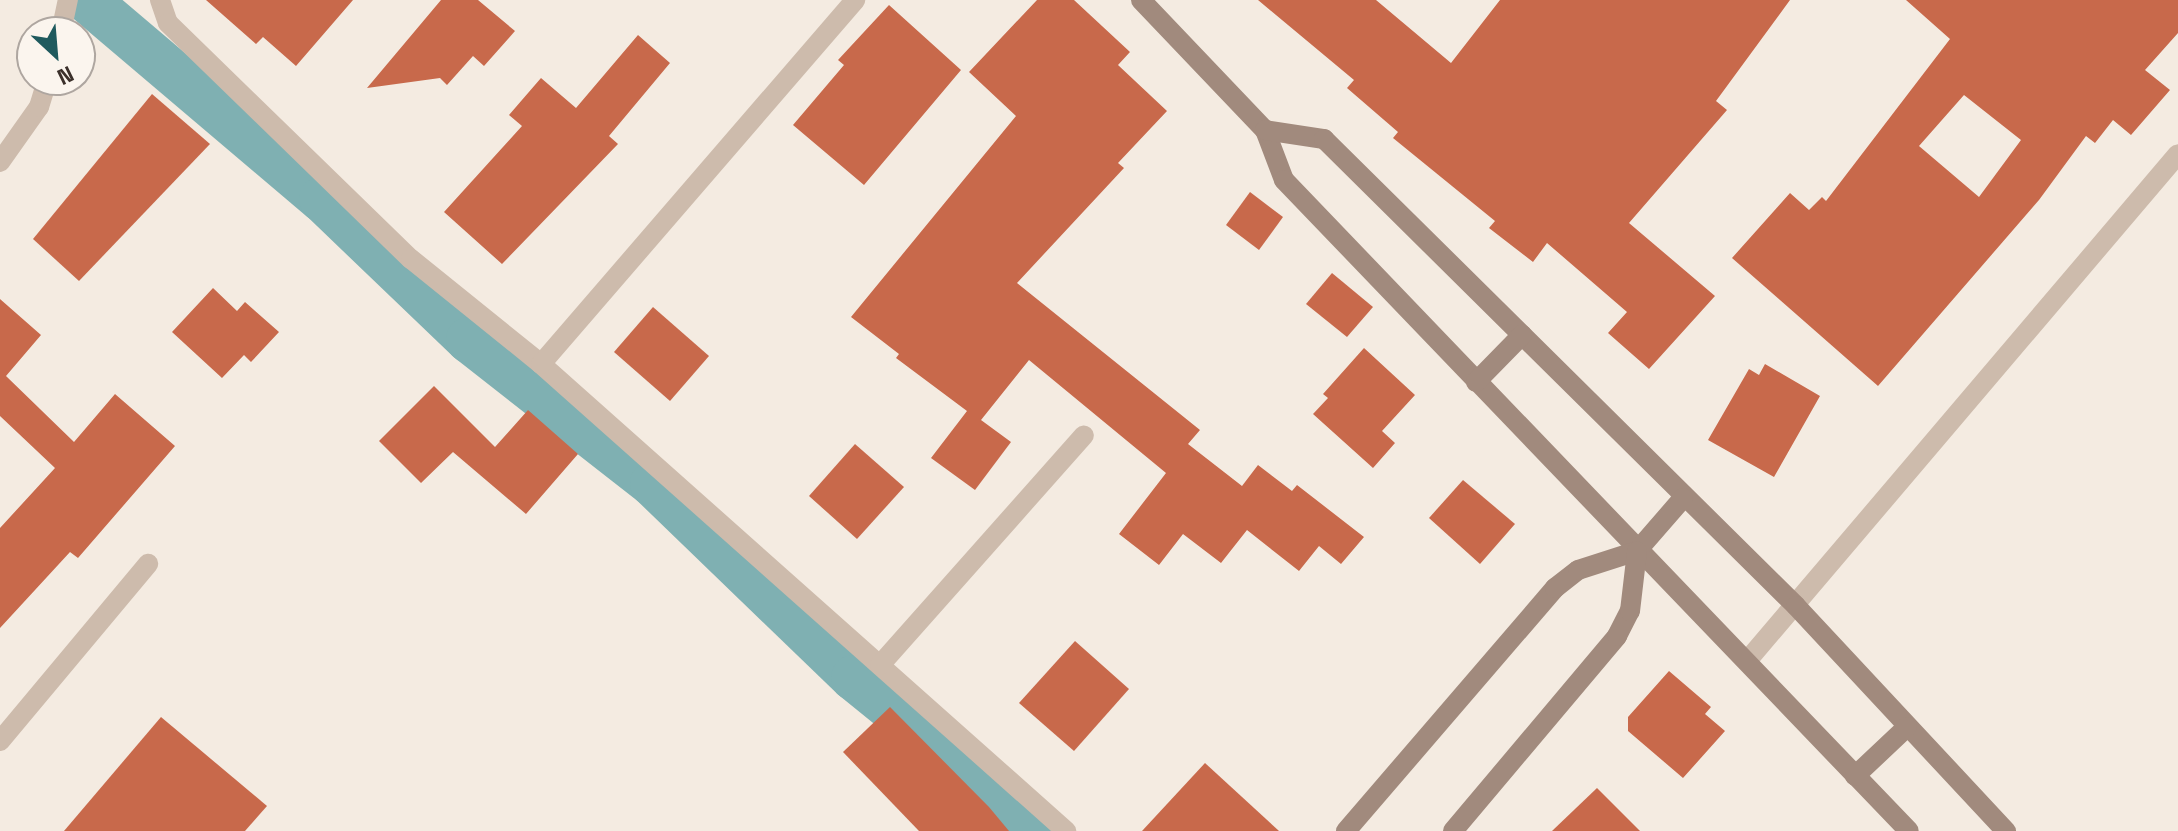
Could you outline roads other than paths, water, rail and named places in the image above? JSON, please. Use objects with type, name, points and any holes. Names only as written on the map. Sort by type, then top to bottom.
[{"type":"street","points":[[160,0],[168,23],[411,259],[541,364],[1066,831]]},
{"type":"street","points":[[541,364],[855,0]]},
{"type":"street","points":[[1141,0],[1265,130],[1284,180],[1909,831]]},
{"type":"street","points":[[0,162],[39,107],[42,96]]},
{"type":"street","points":[[1265,130],[1324,139],[1683,498],[1796,606],[2006,831]]},
{"type":"street","points":[[1747,661],[2178,154]]},
{"type":"street","points":[[1476,382],[1522,335]]},
{"type":"street","points":[[880,665],[1084,435]]},
{"type":"street","points":[[1346,831],[1555,588],[1578,570],[1637,551],[1683,498]]},
{"type":"street","points":[[1453,831],[1617,636],[1630,611],[1637,551]]},
{"type":"street","points":[[0,741],[148,564]]},
{"type":"street","points":[[1855,776],[1907,727]]},
{"type":"waterway","points":[[87,0],[322,199],[469,340],[653,484],[854,678],[1043,831]]}]
